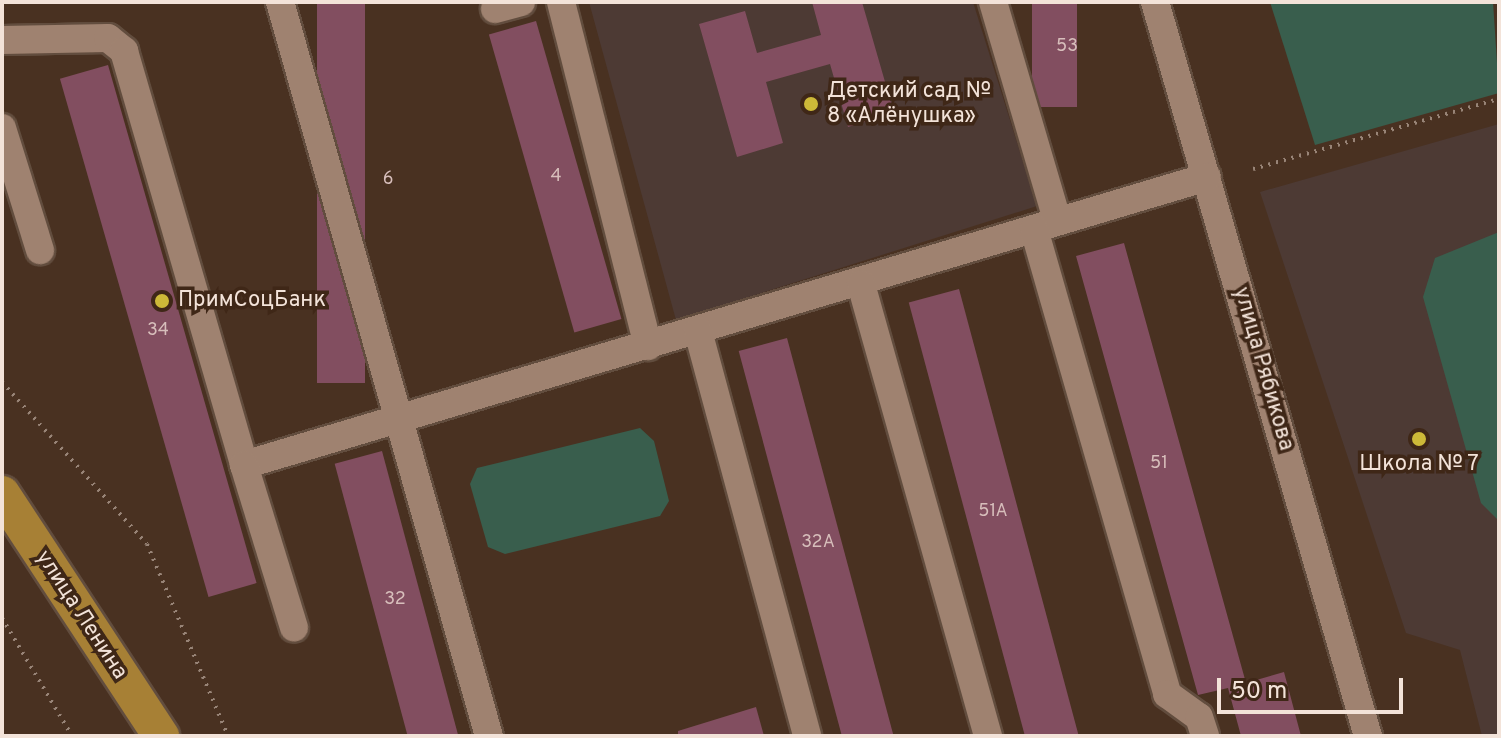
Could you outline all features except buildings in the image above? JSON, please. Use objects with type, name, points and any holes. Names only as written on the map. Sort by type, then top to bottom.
[{"type":"main road","name":"улица Ленина","points":[[2,494],[161,736]]},
{"type":"street","points":[[280,2],[401,417],[489,736]]},
{"type":"street","points":[[561,2],[648,346]]},
{"type":"street","points":[[993,2],[1046,224],[1167,694],[1199,717],[1205,736]]},
{"type":"street","name":"улица Рябикова","points":[[1155,2],[1368,736]]},
{"type":"street","points":[[2,40],[108,38],[124,51],[294,628]]},
{"type":"street","points":[[2,128],[40,250]]},
{"type":"street","points":[[244,465],[861,284],[1046,224],[1207,177]]},
{"type":"street","points":[[861,284],[988,736]]},
{"type":"street","points":[[698,331],[807,736]]},
{"type":"path","points":[[1253,169],[1499,99]]},
{"type":"path","points":[[2,382],[147,544],[228,736]]},
{"type":"path","points":[[2,618],[72,736]]},
{"type":"shaded area","name":"Детский сад № 8 «Алёнушка»","points":[[589,2],[973,2],[1037,206],[676,320]]},
{"type":"shaded area","name":"Школа № 7","points":[[1499,124],[1499,736],[1482,736],[1460,650],[1406,633],[1260,192]]},
{"type":"green space","points":[[1270,2],[1493,2],[1499,93],[1315,145]]},
{"type":"green space","points":[[1499,232],[1499,521],[1481,503],[1423,297],[1435,258]]},
{"type":"green space","points":[[640,428],[654,441],[669,501],[660,516],[505,554],[488,547],[470,484],[477,468]]},
{"type":"place","name":"Детский сад № 8 «Алёнушка»","points":[[811,104]]},
{"type":"place","name":"ПримСоцБанк","points":[[162,301]]},
{"type":"place","name":"Школа № 7","points":[[1419,439]]}]
